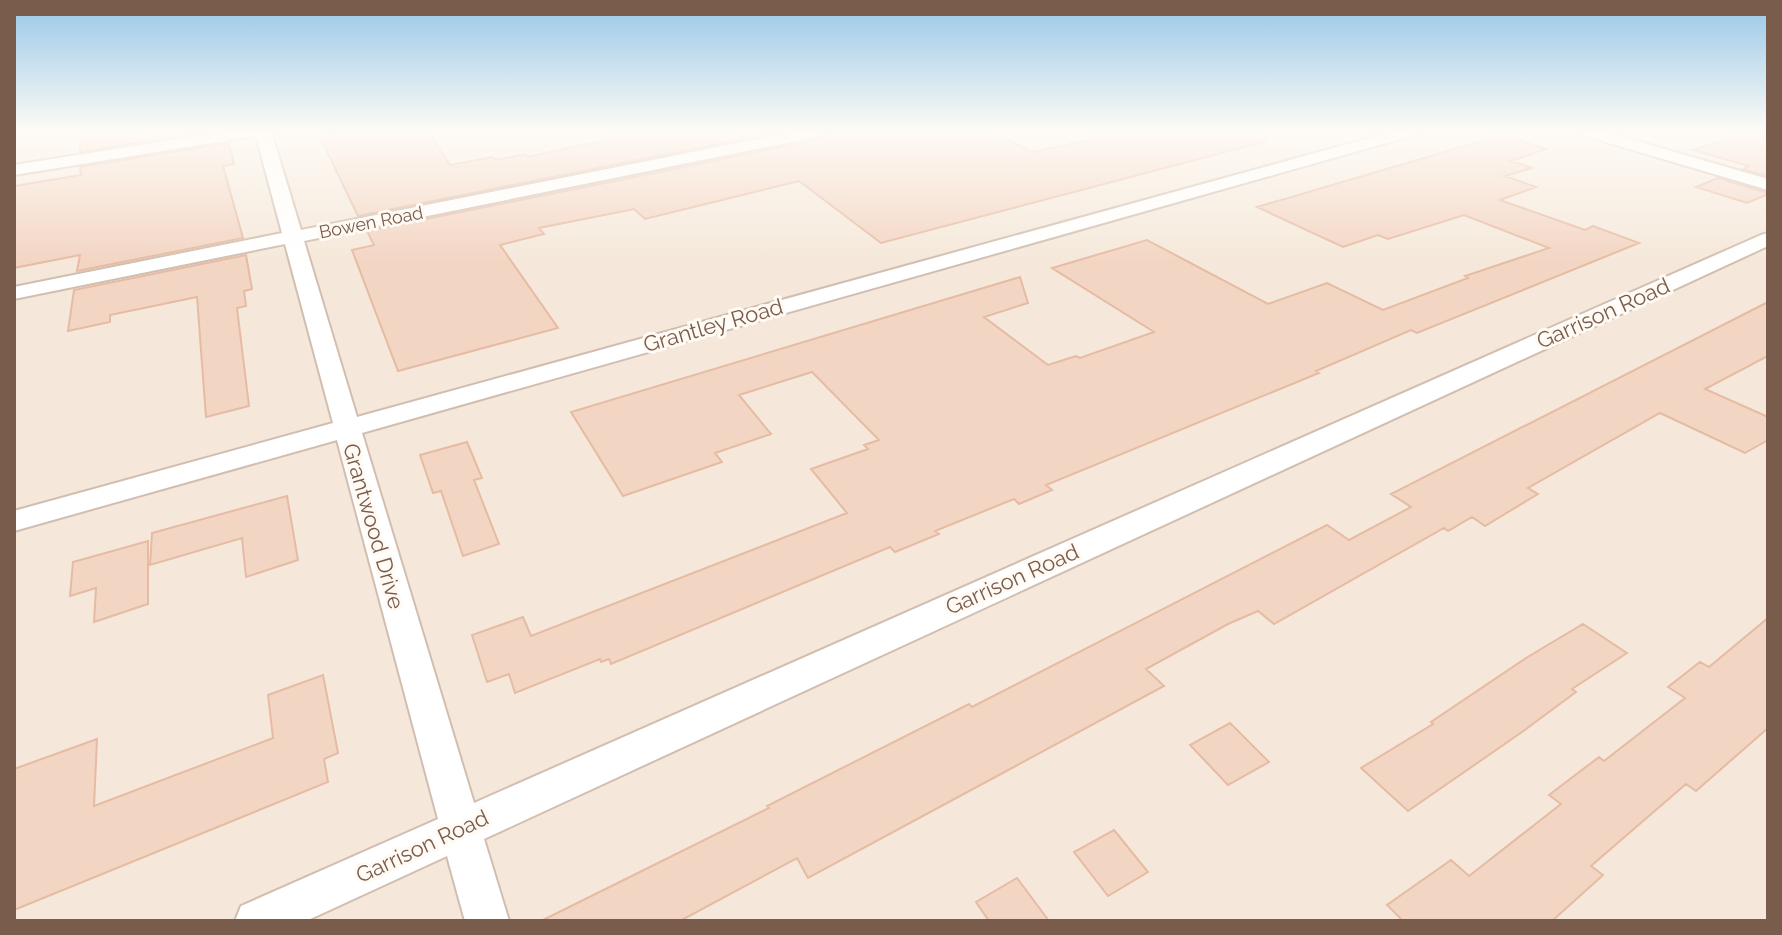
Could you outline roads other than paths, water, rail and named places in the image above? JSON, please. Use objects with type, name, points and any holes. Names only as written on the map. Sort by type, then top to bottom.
[{"type":"street","name":"Grantwood Drive","points":[[274,175],[295,237],[294,245],[487,921]]},
{"type":"street","name":"Bowen Road","points":[[14,293],[604,175]]},
{"type":"street","name":"Grantley Road","points":[[14,521],[1255,175]]},
{"type":"street","points":[[1733,175],[1768,185]]},
{"type":"street","name":"Garrison Road","points":[[257,921],[1768,239]]}]
